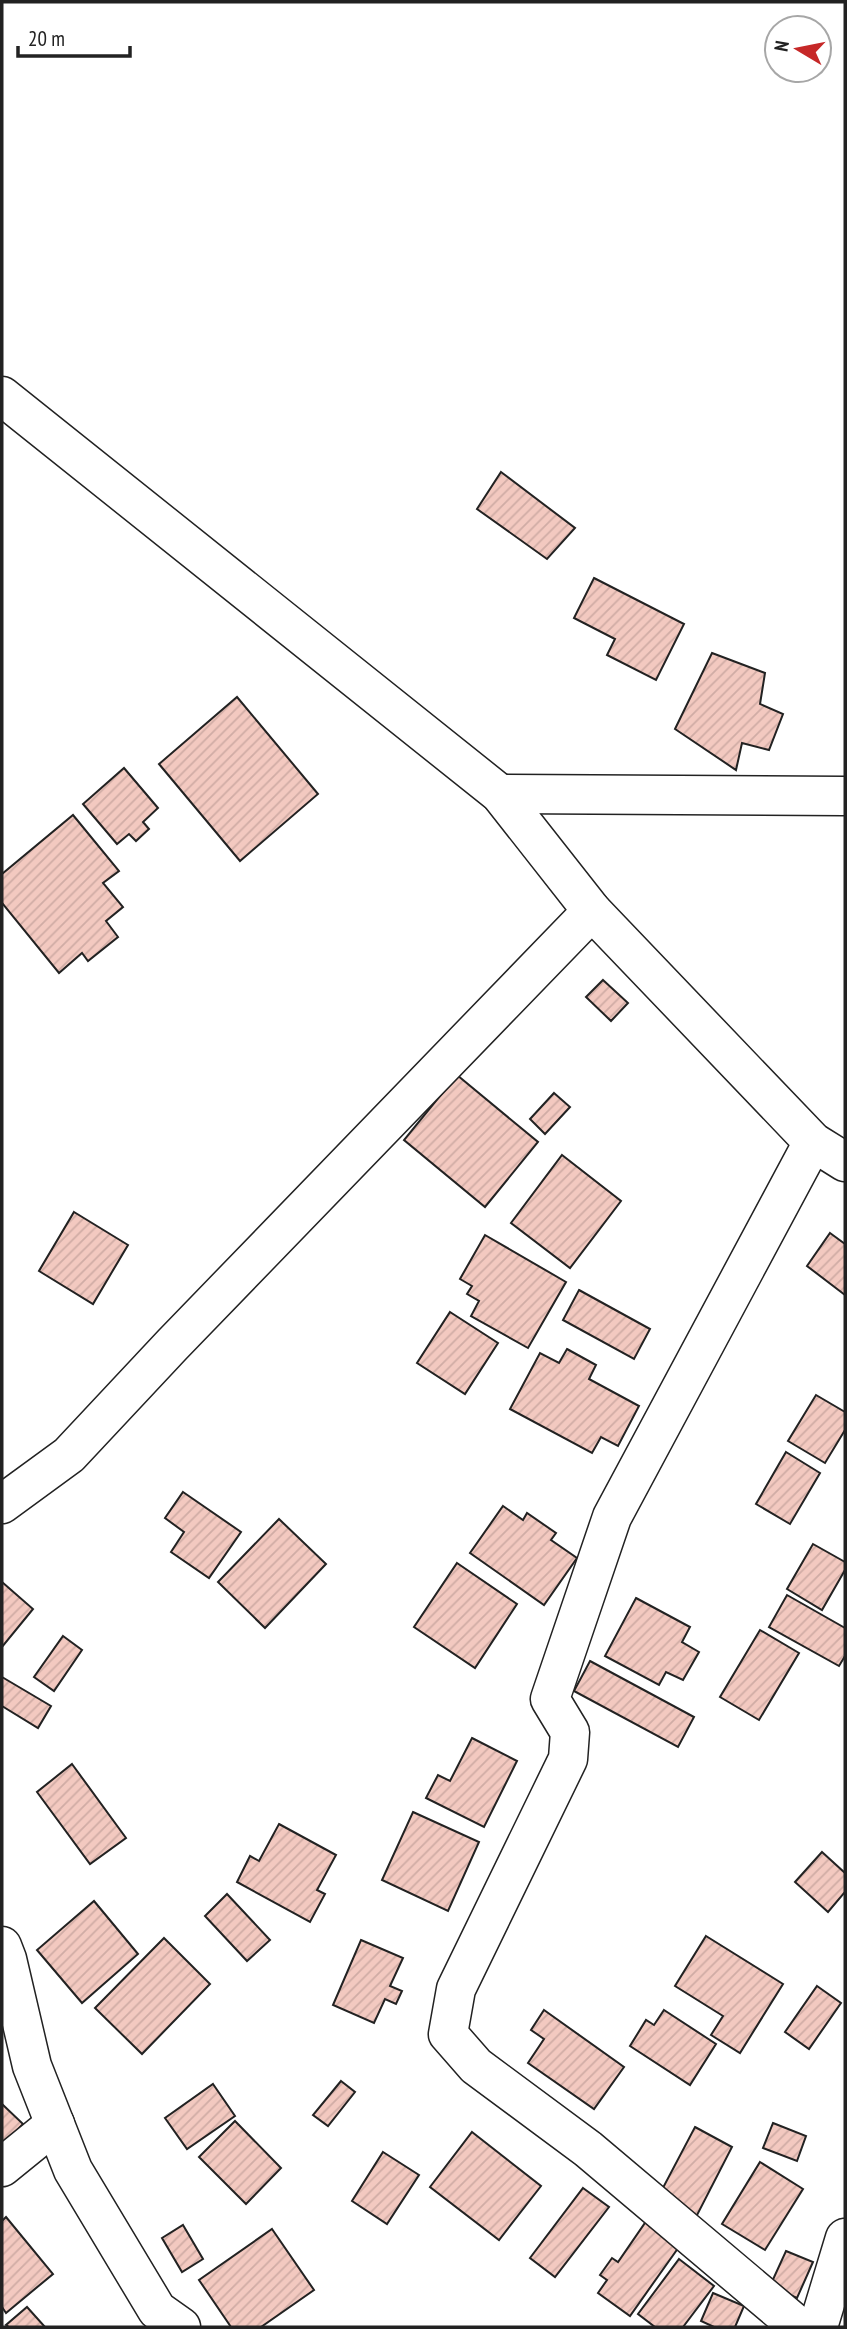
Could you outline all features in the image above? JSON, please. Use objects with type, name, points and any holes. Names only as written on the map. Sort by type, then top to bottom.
[{"type":"street","points":[[2,396],[500,794],[592,911],[813,1142],[845,1162]]},
{"type":"street","points":[[2,424],[48,433]]},
{"type":"street","points":[[500,794],[845,796]]},
{"type":"street","points":[[2,1504],[69,1455],[592,911]]},
{"type":"street","points":[[799,2327],[588,2149],[476,2066],[448,2034],[456,1989],[568,1759],[570,1732],[550,1699],[612,1517],[813,1142]]},
{"type":"street","points":[[2,1945],[32,2066],[73,2170],[157,2309],[181,2327]]},
{"type":"street","points":[[2,2167],[55,2124]]},
{"type":"street","points":[[818,2327],[845,2238]]},
{"type":"building","points":[[501,472],[575,528],[547,559],[477,509]]},
{"type":"building","points":[[594,578],[684,624],[656,680],[607,655],[615,639],[574,618]]},
{"type":"building","points":[[712,653],[765,673],[760,704],[783,714],[769,750],[742,743],[736,770],[675,729]]},
{"type":"building","points":[[237,697],[318,794],[240,861],[159,764]]},
{"type":"building","points":[[124,768],[158,808],[143,822],[149,829],[136,841],[129,834],[117,844],[83,804]]},
{"type":"building","points":[[73,815],[119,871],[103,883],[123,907],[106,921],[118,937],[88,961],[82,953],[59,973],[2,903],[2,874]]},
{"type":"building","points":[[603,980],[628,1003],[611,1021],[586,997]]},
{"type":"building","points":[[457,1075],[538,1142],[485,1207],[404,1140]]},
{"type":"building","points":[[554,1093],[570,1107],[545,1134],[530,1119]]},
{"type":"building","points":[[562,1155],[621,1201],[570,1268],[511,1223]]},
{"type":"building","points":[[74,1212],[128,1245],[93,1304],[39,1271]]},
{"type":"building","points":[[830,1233],[845,1244],[845,1295],[807,1266]]},
{"type":"building","points":[[485,1235],[566,1282],[528,1348],[471,1316],[479,1301],[467,1294],[472,1286],[460,1279]]},
{"type":"building","points":[[579,1290],[650,1329],[634,1359],[563,1320]]},
{"type":"building","points":[[450,1312],[498,1343],[465,1394],[417,1363]]},
{"type":"building","points":[[567,1349],[596,1365],[589,1379],[639,1406],[618,1446],[601,1437],[592,1453],[510,1409],[540,1353],[559,1363]]},
{"type":"building","points":[[816,1395],[845,1412],[845,1430],[825,1463],[788,1441]]},
{"type":"building","points":[[786,1452],[820,1473],[790,1524],[756,1504]]},
{"type":"building","points":[[183,1492],[241,1532],[209,1578],[171,1552],[184,1532],[165,1518]]},
{"type":"building","points":[[503,1506],[523,1520],[527,1513],[556,1533],[551,1540],[577,1558],[544,1605],[470,1553]]},
{"type":"building","points":[[279,1519],[326,1564],[265,1628],[218,1582]]},
{"type":"building","points":[[813,1544],[845,1562],[845,1570],[822,1610],[787,1589]]},
{"type":"building","points":[[457,1563],[517,1604],[475,1668],[414,1627]]},
{"type":"building","points":[[2,1582],[33,1609],[2,1647]]},
{"type":"building","points":[[787,1595],[845,1628],[845,1656],[839,1666],[769,1627]]},
{"type":"building","points":[[636,1598],[690,1627],[682,1642],[699,1652],[683,1680],[666,1672],[659,1685],[605,1656]]},
{"type":"building","points":[[760,1630],[799,1653],[759,1720],[720,1697]]},
{"type":"building","points":[[63,1636],[82,1650],[54,1691],[34,1677]]},
{"type":"building","points":[[590,1661],[694,1717],[678,1747],[574,1691]]},
{"type":"building","points":[[2,1677],[51,1706],[38,1728],[2,1706]]},
{"type":"building","points":[[472,1738],[517,1761],[484,1827],[426,1798],[438,1775],[450,1781]]},
{"type":"building","points":[[72,1764],[126,1838],[90,1864],[37,1792]]},
{"type":"building","points":[[413,1812],[479,1842],[448,1911],[382,1880]]},
{"type":"building","points":[[279,1824],[336,1855],[317,1890],[325,1894],[310,1922],[237,1882],[250,1856],[259,1861]]},
{"type":"building","points":[[822,1852],[845,1873],[845,1892],[828,1912],[795,1882]]},
{"type":"building","points":[[227,1894],[270,1940],[247,1961],[205,1916]]},
{"type":"building","points":[[94,1901],[138,1954],[82,2003],[37,1950]]},
{"type":"building","points":[[706,1936],[783,1984],[740,2053],[711,2035],[723,2016],[675,1986]]},
{"type":"building","points":[[164,1938],[210,1984],[142,2054],[95,2008]]},
{"type":"building","points":[[361,1940],[403,1958],[390,1986],[402,1991],[396,2004],[385,1999],[374,2023],[333,2005]]},
{"type":"building","points":[[817,1986],[841,2003],[809,2049],[785,2032]]},
{"type":"building","points":[[544,2010],[624,2067],[594,2109],[528,2063],[544,2039],[531,2030]]},
{"type":"building","points":[[664,2010],[716,2044],[690,2085],[630,2046],[646,2020],[654,2025]]},
{"type":"building","points":[[341,2081],[355,2092],[328,2126],[313,2115]]},
{"type":"building","points":[[213,2084],[235,2116],[187,2149],[165,2118]]},
{"type":"building","points":[[2,2104],[23,2124],[2,2147]]},
{"type":"building","points":[[235,2121],[281,2168],[246,2204],[199,2157]]},
{"type":"building","points":[[773,2123],[806,2136],[797,2161],[763,2148]]},
{"type":"building","points":[[695,2127],[732,2147],[694,2221],[656,2201]]},
{"type":"building","points":[[472,2132],[541,2186],[499,2240],[430,2187]]},
{"type":"building","points":[[383,2152],[419,2175],[387,2224],[352,2201]]},
{"type":"building","points":[[760,2162],[803,2189],[765,2250],[722,2224]]},
{"type":"building","points":[[583,2188],[609,2207],[555,2277],[530,2258]]},
{"type":"building","points":[[6,2217],[53,2274],[6,2313],[2,2307],[2,2221]]},
{"type":"building","points":[[647,2220],[681,2244],[630,2316],[598,2293],[607,2280],[600,2275],[612,2258],[618,2262]]},
{"type":"building","points":[[183,2225],[203,2259],[182,2272],[162,2238]]},
{"type":"building","points":[[272,2229],[314,2290],[261,2327],[231,2327],[199,2280]]},
{"type":"building","points":[[786,2251],[813,2262],[797,2298],[770,2286]]},
{"type":"building","points":[[679,2259],[714,2286],[683,2327],[655,2327],[638,2314]]},
{"type":"building","points":[[713,2293],[744,2306],[735,2327],[714,2327],[701,2321]]},
{"type":"building","points":[[27,2307],[45,2327],[6,2325]]}]
